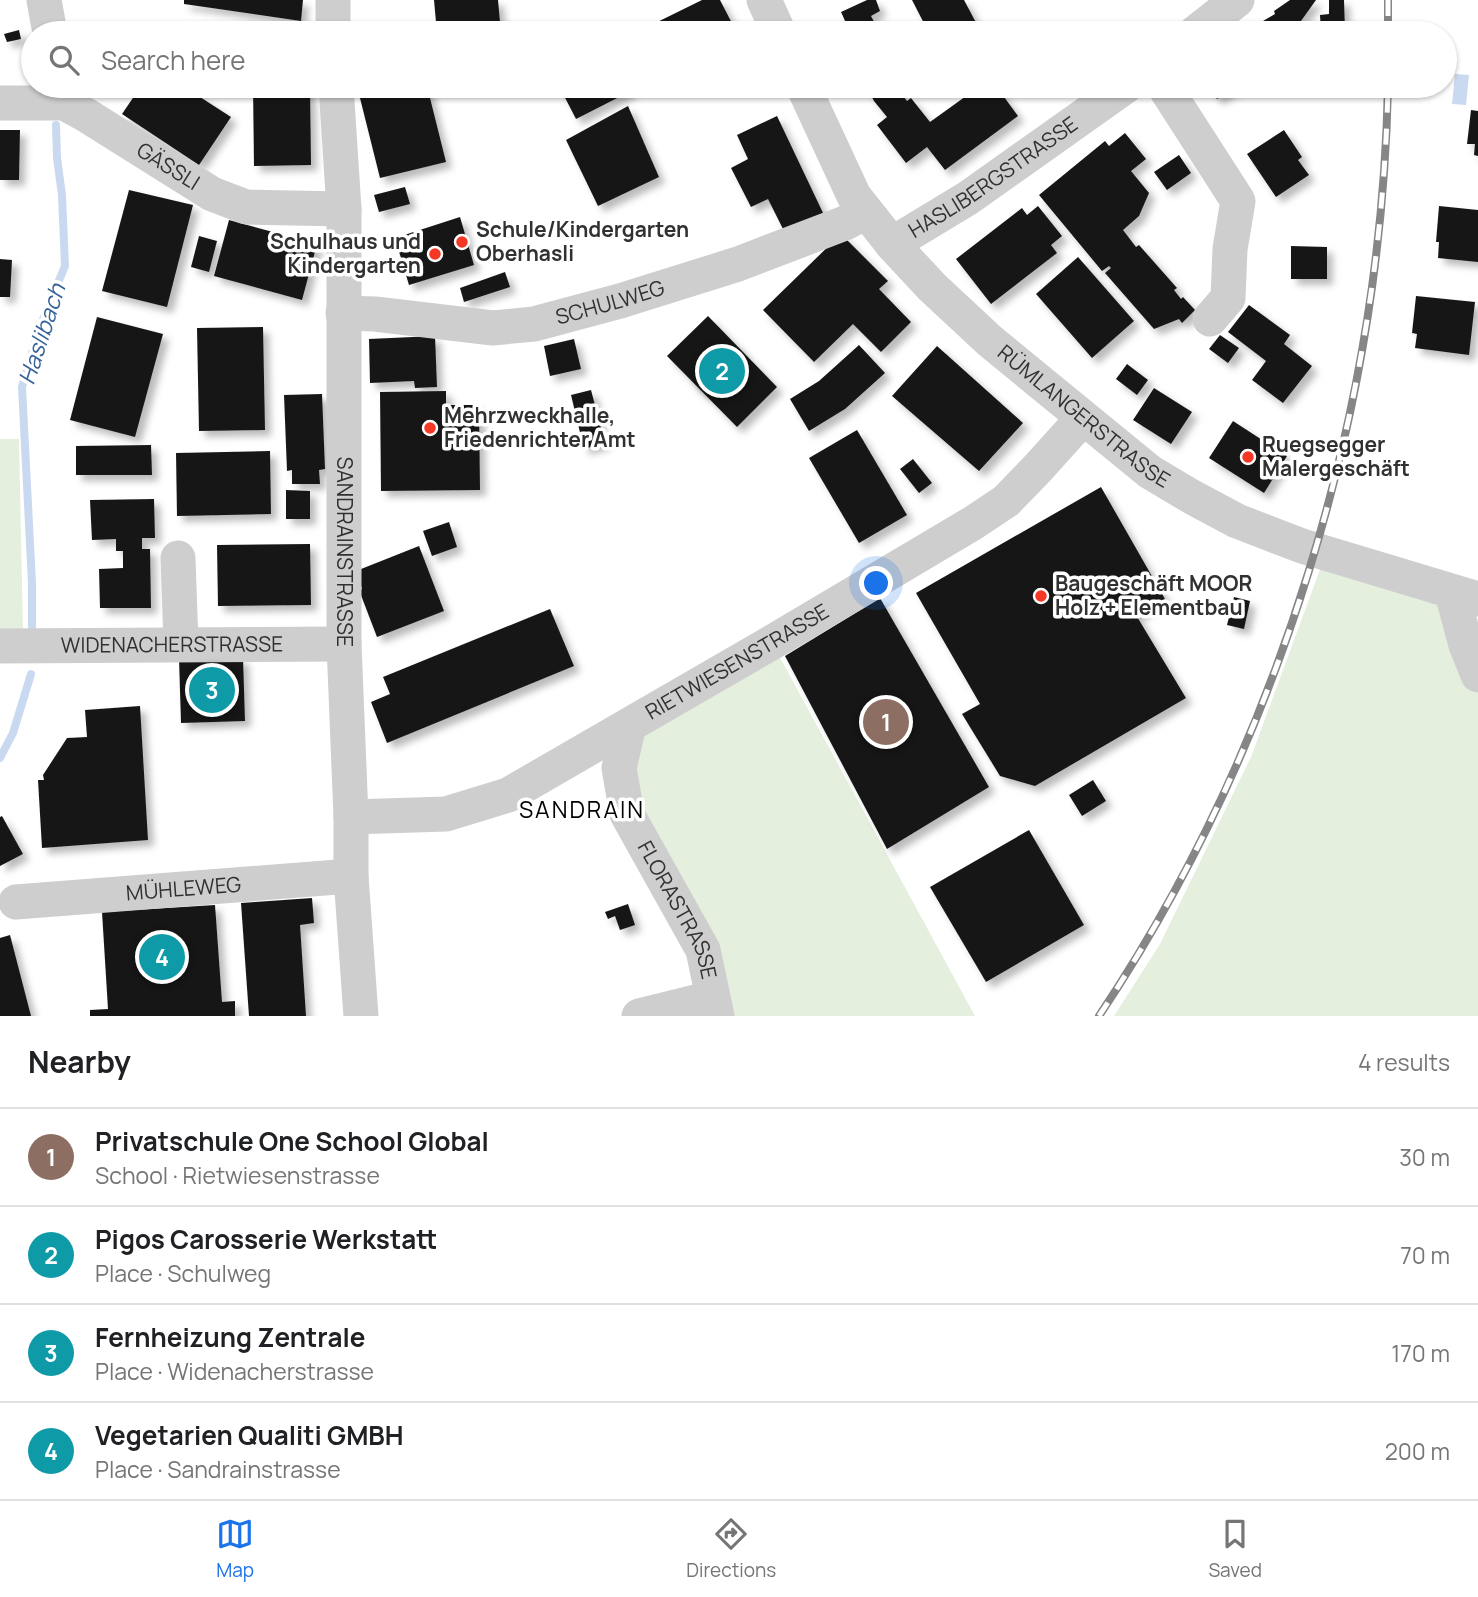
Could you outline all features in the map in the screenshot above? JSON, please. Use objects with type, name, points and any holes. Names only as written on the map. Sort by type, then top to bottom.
[{"type":"street","points":[[44,0],[48,21]]},
{"type":"street","points":[[333,0],[333,21]]},
{"type":"street","points":[[764,0],[774,21]]},
{"type":"street","points":[[1210,21],[1237,0]]},
{"type":"street","name":"GÄSSLI","points":[[0,103],[34,98]]},
{"type":"street","name":"GÄSSLI","points":[[67,98],[86,115],[212,194],[246,207],[344,209]]},
{"type":"street","name":"SANDRAINSTRASSE","points":[[337,98],[344,209],[344,643],[351,876],[362,1016]]},
{"type":"street","name":"RÜMLANGERSTRASSE","points":[[809,98],[854,196],[892,244],[932,287],[990,341],[1150,472],[1237,521],[1302,546],[1465,596]]},
{"type":"street","name":"HASLIBERGSTRASSE","points":[[892,244],[968,198],[1108,98]]},
{"type":"street","points":[[1172,98],[1238,201],[1230,249],[1228,298],[1210,319]]},
{"type":"street","name":"SCHULWEG","points":[[343,313],[375,314],[492,328],[534,324],[620,301],[738,264],[845,223],[866,212]]},
{"type":"street","name":"RIETWIESENSTRASSE","points":[[351,817],[446,814],[508,795],[776,640],[1006,501],[1083,418]]},
{"type":"street","points":[[178,558],[181,644]]},
{"type":"street","points":[[1465,596],[1466,645],[1478,674]]},
{"type":"street","name":"WIDENACHERSTRASSE","points":[[0,646],[344,643]]},
{"type":"street","name":"FLORASTRASSE","points":[[629,725],[619,768],[627,814],[703,950],[714,1007]]},
{"type":"street","name":"MÜHLEWEG","points":[[16,902],[351,876]]},
{"type":"street","points":[[639,1016],[714,1007]]},
{"type":"green space","points":[[0,439],[19,439],[23,632],[0,632]]},
{"type":"green space","points":[[1322,564],[1437,602],[1478,693],[1478,1016],[1114,1016],[1160,944],[1251,757]]},
{"type":"green space","points":[[778,654],[975,1016],[731,1016],[632,803],[631,771],[644,726]]},
{"type":"water","points":[[1457,74],[1469,75],[1466,105],[1452,104],[1453,98],[1457,98]]},
{"type":"building","points":[[184,0],[303,0],[301,21],[184,4]]},
{"type":"building","points":[[434,0],[498,0],[500,21],[436,21]]},
{"type":"building","points":[[702,0],[720,0],[731,21],[659,21]]},
{"type":"building","points":[[867,0],[876,0],[880,11],[871,16],[874,21],[845,21],[841,12]]},
{"type":"building","points":[[912,0],[964,0],[975,21],[923,21]]},
{"type":"building","points":[[1290,0],[1316,0],[1301,21],[1263,21],[1275,14],[1274,11]]},
{"type":"building","points":[[1329,0],[1344,0],[1345,21],[1320,21],[1320,15],[1329,14]]},
{"type":"building","points":[[19,30],[21,39],[7,42],[4,34]]},
{"type":"building","points":[[133,98],[202,98],[231,117],[199,165],[122,114]]},
{"type":"building","points":[[253,98],[310,98],[311,165],[254,166]]},
{"type":"building","points":[[360,98],[430,98],[446,162],[380,178]]},
{"type":"building","points":[[565,98],[617,98],[576,119]]},
{"type":"building","points":[[872,98],[905,98],[907,101],[911,98],[930,122],[963,98],[1005,98],[1018,116],[945,170],[927,147],[906,163],[877,125],[887,117]]},
{"type":"building","points":[[628,106],[659,177],[598,206],[566,140]]},
{"type":"building","points":[[1471,110],[1478,111],[1478,156],[1474,155],[1475,144],[1467,144]]},
{"type":"building","points":[[777,116],[824,215],[785,233],[768,199],[751,207],[731,168],[748,159],[737,135]]},
{"type":"building","points":[[0,130],[20,130],[19,180],[0,180]]},
{"type":"building","points":[[1284,130],[1302,157],[1298,160],[1309,175],[1276,197],[1247,154]]},
{"type":"building","points":[[1125,133],[1146,159],[1131,171],[1149,193],[1139,216],[1123,230],[1177,288],[1174,290],[1181,299],[1183,297],[1195,310],[1182,323],[1179,319],[1154,329],[1105,273],[1111,268],[1109,266],[1102,271],[1039,195],[1105,141],[1109,146]]},
{"type":"building","points":[[1179,155],[1191,173],[1167,190],[1154,172]]},
{"type":"building","points":[[405,187],[410,204],[379,212],[374,195]]},
{"type":"building","points":[[129,190],[193,205],[167,307],[102,291]]},
{"type":"building","points":[[1038,206],[1062,236],[1051,245],[1057,253],[991,304],[956,259],[1022,208],[1027,215]]},
{"type":"building","points":[[1439,206],[1478,210],[1478,262],[1438,258],[1439,242],[1436,242]]},
{"type":"building","name":"Schulhaus und Kindergarten","points":[[460,217],[474,265],[409,285],[395,238]]},
{"type":"building","points":[[229,220],[317,244],[302,300],[214,276]]},
{"type":"building","points":[[841,234],[888,281],[879,289],[911,322],[881,352],[853,324],[814,362],[763,310]]},
{"type":"building","points":[[199,236],[217,241],[209,272],[191,267]]},
{"type":"building","points":[[1291,246],[1327,247],[1327,279],[1291,279]]},
{"type":"building","points":[[1078,257],[1134,321],[1092,358],[1036,294]]},
{"type":"building","points":[[0,259],[12,260],[10,297],[0,297]]},
{"type":"building","points":[[505,272],[510,287],[464,302],[460,288]]},
{"type":"building","points":[[1416,296],[1475,302],[1469,355],[1415,348],[1417,334],[1412,333]]},
{"type":"building","points":[[1249,305],[1290,335],[1284,344],[1312,366],[1283,403],[1252,380],[1266,361],[1228,332]]},
{"type":"building","points":[[708,316],[777,387],[737,427],[667,356]]},
{"type":"building","points":[[97,317],[163,334],[135,437],[70,420]]},
{"type":"building","points":[[263,327],[265,430],[199,431],[197,328]]},
{"type":"building","points":[[1220,335],[1239,348],[1228,363],[1209,349]]},
{"type":"building","points":[[435,336],[437,387],[415,388],[414,381],[370,383],[369,339]]},
{"type":"building","points":[[574,339],[581,369],[550,376],[544,346]]},
{"type":"building","points":[[859,345],[885,373],[845,409],[809,431],[790,399],[819,381]]},
{"type":"building","points":[[937,346],[1023,423],[979,471],[892,396]]},
{"type":"building","points":[[1127,364],[1148,380],[1137,395],[1116,379]]},
{"type":"building","points":[[1154,388],[1192,412],[1171,444],[1133,420]]},
{"type":"building","points":[[591,390],[605,443],[584,449],[571,395]]},
{"type":"building","name":"Mehrzweckhalle, Friedenrichter Amt","points":[[446,391],[446,405],[479,405],[480,490],[381,491],[380,392]]},
{"type":"building","points":[[322,394],[325,469],[319,470],[320,484],[292,484],[292,470],[287,471],[284,395]]},
{"type":"building","name":"Ruegsegger Malergeschäft","points":[[1233,421],[1287,456],[1264,493],[1209,458]]},
{"type":"building","points":[[857,430],[907,515],[859,543],[809,458]]},
{"type":"building","points":[[151,445],[152,475],[76,475],[76,446]]},
{"type":"building","points":[[270,451],[271,514],[177,516],[176,453]]},
{"type":"building","points":[[913,459],[932,483],[919,493],[900,469]]},
{"type":"building","points":[[1101,487],[1165,599],[1136,615],[1186,698],[1035,786],[1000,776],[962,714],[980,704],[916,593]]},
{"type":"building","points":[[286,490],[310,491],[310,519],[286,519]]},
{"type":"building","points":[[154,499],[155,538],[142,538],[142,549],[150,549],[151,608],[100,608],[99,569],[123,568],[123,551],[116,551],[116,539],[92,540],[90,500]]},
{"type":"building","points":[[449,522],[457,547],[432,556],[423,531]]},
{"type":"building","points":[[310,544],[311,605],[218,606],[217,545]]},
{"type":"building","points":[[419,546],[444,611],[377,637],[359,590],[362,589],[356,571]]},
{"type":"building","points":[[1234,597],[1250,601],[1244,629],[1227,625]]},
{"type":"building","points":[[880,598],[989,787],[887,849],[785,656]]},
{"type":"building","points":[[550,609],[574,666],[387,743],[371,702],[390,694],[383,677]]},
{"type":"building","points":[[243,658],[245,721],[181,723],[179,659]]},
{"type":"building","points":[[140,706],[148,840],[42,848],[38,780],[44,780],[43,775],[67,738],[87,737],[85,710]]},
{"type":"building","points":[[1093,780],[1106,801],[1082,816],[1069,795]]},
{"type":"building","points":[[2,816],[23,854],[0,866],[0,817]]},
{"type":"building","points":[[1029,830],[1084,925],[986,982],[930,887]]},
{"type":"building","points":[[312,898],[314,923],[300,925],[306,1016],[249,1016],[241,903]]},
{"type":"building","points":[[628,904],[635,925],[620,930],[615,916],[608,919],[605,912]]},
{"type":"building","points":[[215,905],[222,1002],[235,1001],[235,1016],[90,1016],[90,1010],[108,1009],[102,912]]},
{"type":"building","points":[[10,935],[31,1016],[0,1016],[0,938]]},
{"type":"waterway","name":"Haslibach","points":[[32,628],[22,387],[39,329],[65,266],[56,125]]},
{"type":"waterway","name":"Haslibach","points":[[0,758],[13,733],[31,674]]},
{"type":"railway","points":[[1388,0],[1388,21]]},
{"type":"railway","points":[[1099,1016],[1163,912],[1220,802],[1268,688],[1309,571],[1341,452],[1365,330],[1381,208],[1387,98]]},
{"type":"place","name":"Schule/Kindergarten Oberhasli","points":[[462,242]]},
{"type":"place","name":"Schulhaus und Kindergarten","points":[[435,254]]},
{"type":"place","name":"Pigos Carosserie Werkstatt","points":[[722,371]]},
{"type":"place","name":"Mehrzweckhalle, Friedenrichter Amt","points":[[430,428]]},
{"type":"place","name":"Ruegsegger Malergeschäft","points":[[1248,457]]},
{"type":"place","name":"Baugeschäft MOOR Holz + Elementbau","points":[[1041,596]]},
{"type":"place","name":"Fernheizung Zentrale","points":[[212,690]]},
{"type":"place","name":"Privatschule One School Global","points":[[886,722]]},
{"type":"place","name":"Vegetarien Qualiti GMBH","points":[[162,957]]},
{"type":"district","name":"SANDRAIN","points":[[582,810]]}]
